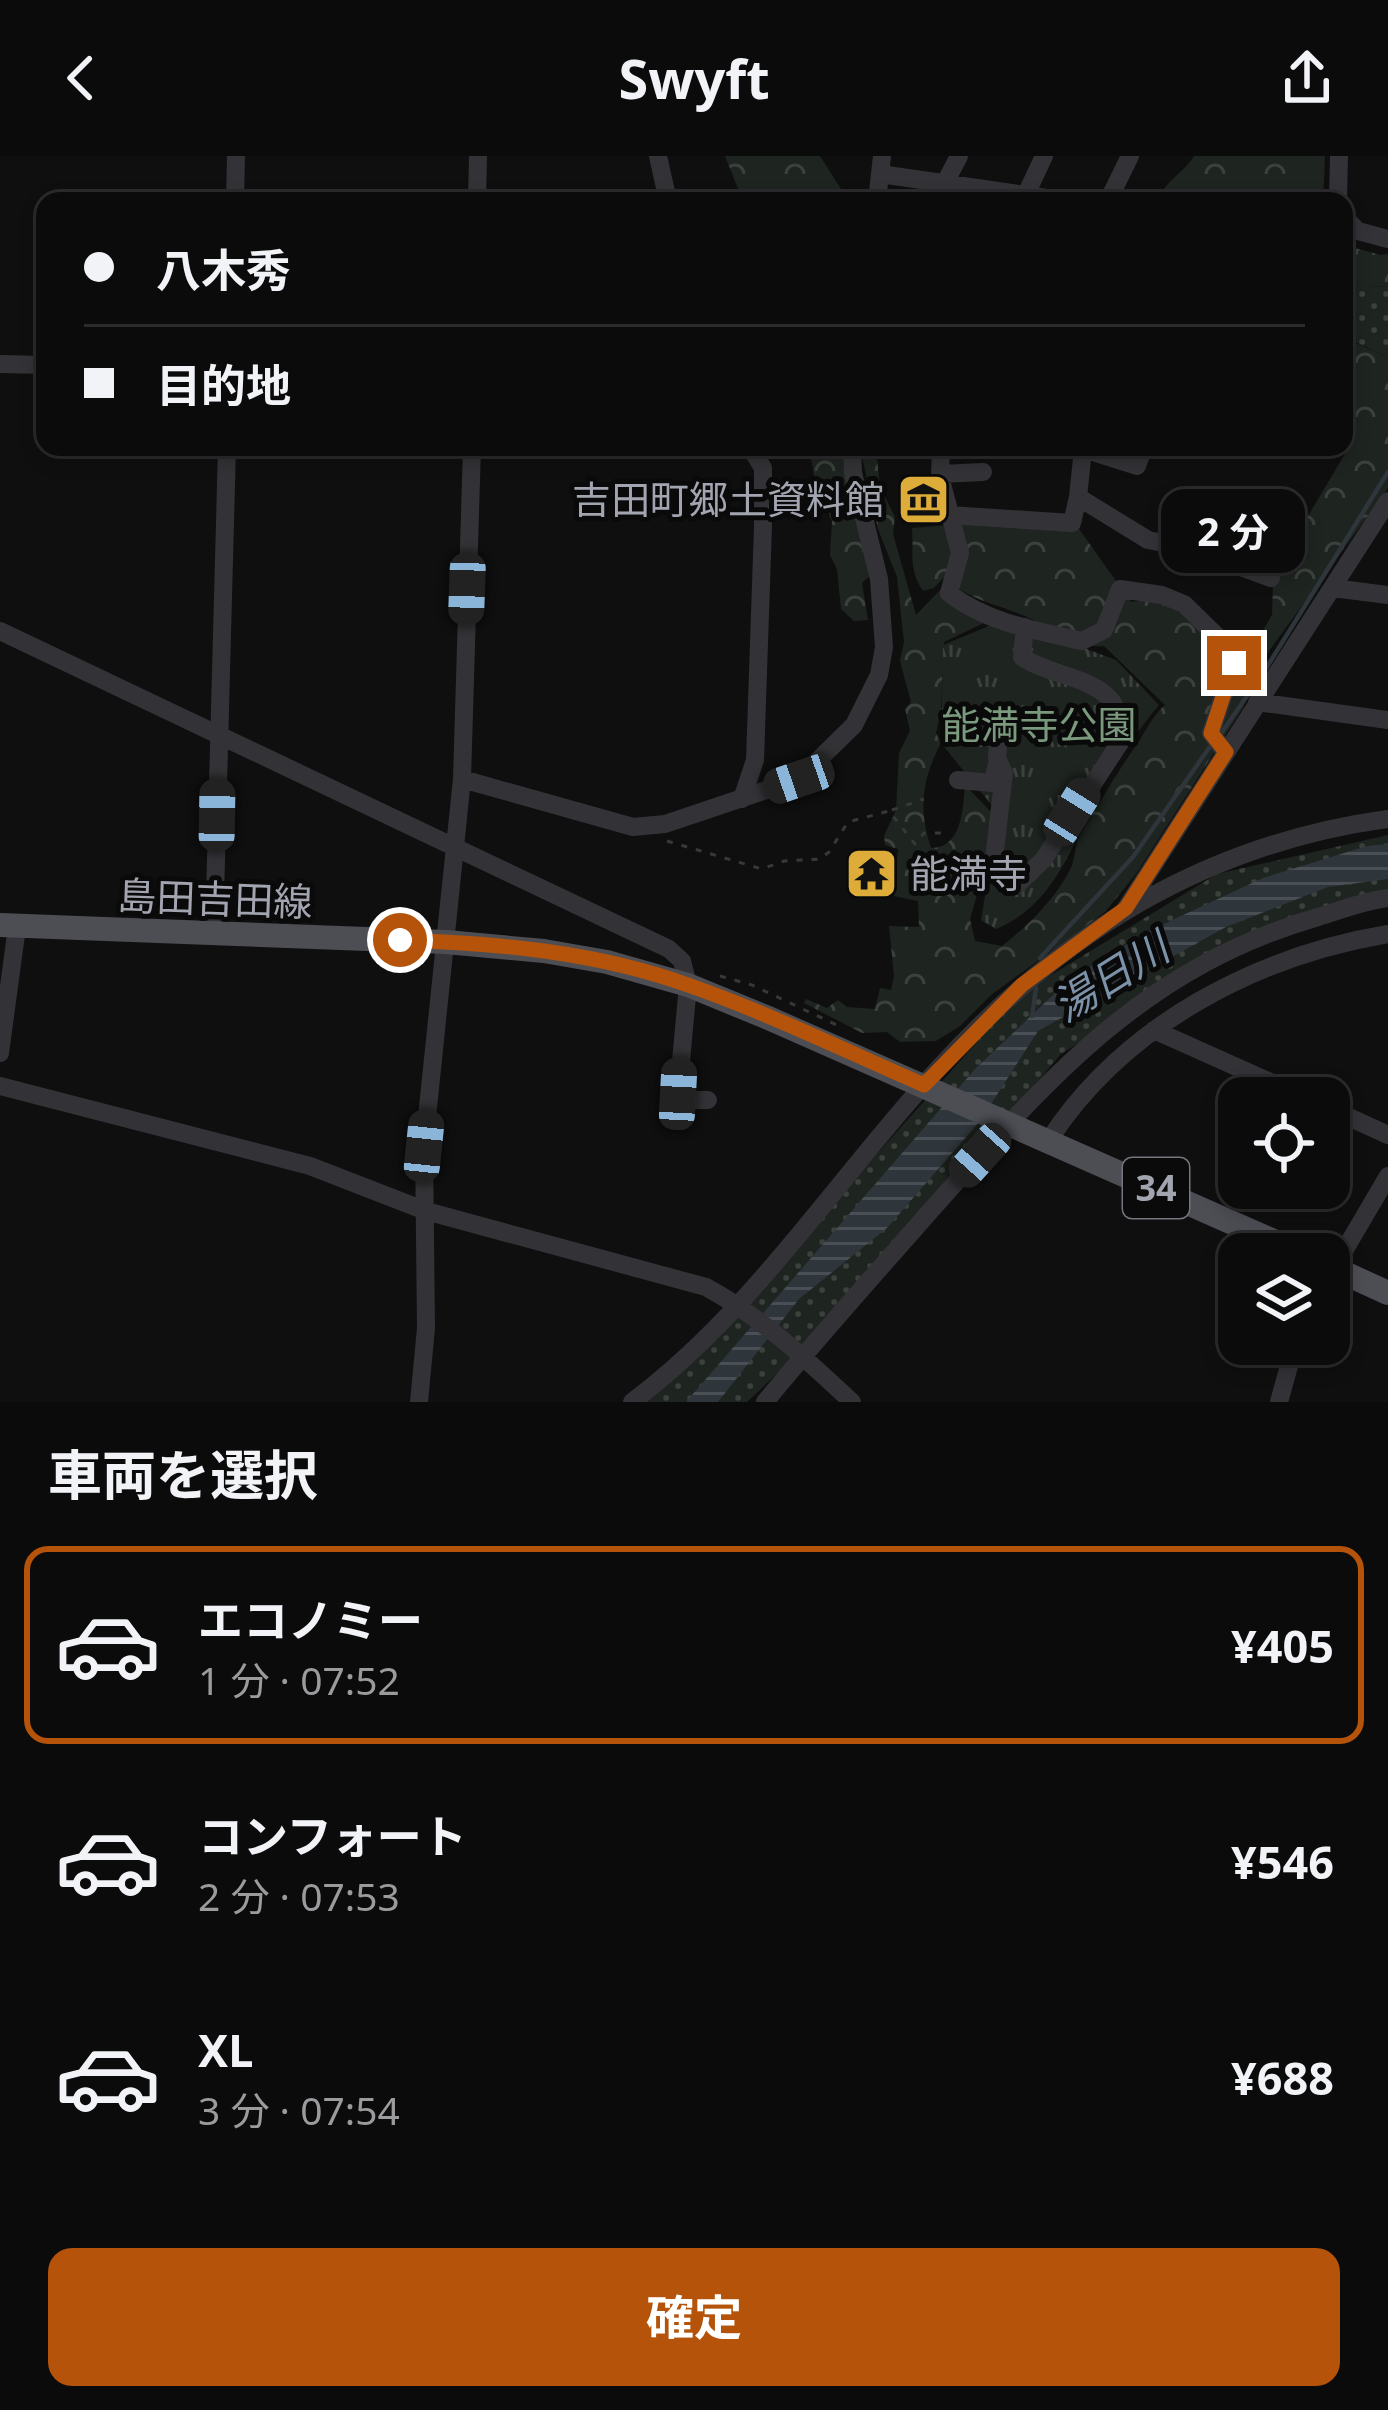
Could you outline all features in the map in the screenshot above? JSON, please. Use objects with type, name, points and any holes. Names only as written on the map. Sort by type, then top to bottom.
[{"type":"main road","name":"島田吉田線","points":[[8,926],[446,942],[607,962],[688,985],[1256,1233]]},
{"type":"main road","points":[[1350,1282],[1388,1293]]},
{"type":"street","points":[[235,192],[236,156]]},
{"type":"street","points":[[477,192],[478,156]]},
{"type":"street","points":[[658,156],[666,192]]},
{"type":"street","points":[[945,183],[959,156]]},
{"type":"street","points":[[1027,192],[1044,156]]},
{"type":"street","points":[[1112,192],[1130,156]]},
{"type":"street","points":[[1338,192],[1339,156]]},
{"type":"street","points":[[881,165],[992,192]]},
{"type":"street","points":[[1353,226],[1388,238]]},
{"type":"street","points":[[0,364],[36,365]]},
{"type":"street","points":[[214,935],[227,456]]},
{"type":"street","points":[[419,1402],[426,1328],[424,1146],[462,779],[472,456]]},
{"type":"street","points":[[742,799],[755,760],[764,526],[764,468],[756,456]]},
{"type":"street","points":[[462,779],[633,827],[665,824],[799,779],[854,724],[879,675],[884,647],[880,579],[852,456]]},
{"type":"street","points":[[940,456],[940,474],[960,553],[949,593],[966,607],[1082,641],[1103,630],[1120,589],[1162,595],[1184,604],[1230,649],[1234,663],[1211,733],[1226,752]]},
{"type":"street","points":[[949,515],[1072,523],[1082,456]]},
{"type":"street","points":[[1105,456],[1137,466],[1141,456]]},
{"type":"street","points":[[940,474],[982,472]]},
{"type":"street","points":[[1078,497],[1148,541],[1189,548],[1271,578]]},
{"type":"street","points":[[1126,908],[1388,501]]},
{"type":"street","points":[[1333,588],[1388,595]]},
{"type":"street","points":[[998,758],[1004,773],[993,868],[1016,886],[1043,860],[1125,735],[1114,701],[1022,657],[1025,627]]},
{"type":"street","points":[[0,631],[669,949],[682,961],[688,985],[678,1094],[682,1100],[708,1100]]},
{"type":"street","points":[[1257,702],[1388,720]]},
{"type":"street","points":[[958,780],[993,784],[999,734]]},
{"type":"street","points":[[632,1402],[748,1312],[924,1085],[1022,985],[1126,908],[1252,849],[1326,827],[1388,818]]},
{"type":"street","points":[[765,1402],[1009,1123],[1058,1070],[1114,1022],[1232,946],[1388,898]]},
{"type":"street","points":[[0,1053],[8,926]]},
{"type":"street","points":[[1049,1140],[1070,1108],[1154,1030],[1222,988],[1327,944],[1388,934]]},
{"type":"street","points":[[1154,1030],[1259,1077]]},
{"type":"street","points":[[0,1086],[310,1166],[426,1211],[706,1287],[748,1312],[852,1402]]},
{"type":"street","points":[[1350,1118],[1388,1135]]},
{"type":"street","points":[[1350,1242],[1388,1176]]},
{"type":"street","points":[[1280,1402],[1290,1365]]},
{"type":"path","points":[[644,826],[644,835],[762,869],[784,861],[820,859],[830,852],[848,821],[924,799]]},
{"type":"path","points":[[889,812],[915,844],[924,833],[942,833]]},
{"type":"green space","points":[[725,156],[820,156],[841,189],[841,192],[739,192]]},
{"type":"green space","points":[[1194,156],[1325,156],[1323,192],[1163,192]]},
{"type":"green space","points":[[1353,247],[1388,254],[1388,287],[1353,285]]},
{"type":"green space","points":[[1353,285],[1388,287],[1388,357],[1353,341]]},
{"type":"green space","points":[[1353,342],[1388,357],[1388,488],[1255,670],[1247,657],[1272,615],[1273,585],[1344,456],[1353,456]]},
{"type":"green space","points":[[811,456],[855,456],[874,572],[862,583],[868,620],[854,621],[841,609],[837,569],[830,555],[832,521],[815,481]]},
{"type":"green space","points":[[862,456],[877,456],[880,487],[895,517],[893,534],[916,615],[942,588],[990,620],[944,642],[936,733],[941,743],[924,794],[931,848],[949,842],[955,834],[965,785],[992,813],[991,847],[970,919],[975,941],[1002,946],[1049,902],[1070,870],[1080,835],[1165,705],[1104,646],[1072,641],[975,597],[948,580],[947,574],[934,588],[923,591],[913,568],[912,528],[951,525],[951,514],[1079,529],[1131,602],[1161,601],[1180,609],[1225,642],[1249,669],[1244,706],[1136,874],[1105,912],[936,1041],[900,1042],[887,1032],[862,1033],[804,1003],[806,999],[827,1008],[838,1000],[847,1007],[875,1009],[880,988],[891,990],[894,976],[889,926],[919,927],[918,901],[894,896],[898,849],[885,845],[884,836],[896,810],[899,753],[910,731],[905,709],[911,702],[900,661],[904,642],[897,577],[878,529]]},
{"type":"green space","name":"能満寺公園","points":[[1006,619],[1116,660],[1159,705],[1109,774],[1052,883],[1018,917],[996,929],[981,920],[999,814],[941,743],[943,645]]},
{"type":"green space","points":[[1388,835],[1388,902],[1217,955],[1061,1054],[838,1316],[747,1402],[635,1402],[741,1306],[1020,994],[1217,874]]},
{"type":"water","name":"湯日川","points":[[1388,844],[1388,879],[1328,887],[1226,927],[1038,1031],[980,1121],[887,1228],[799,1299],[718,1402],[686,1402],[975,1069],[1071,978],[1153,929],[1263,878]]},
{"type":"waterway","points":[[1220,735],[1388,472]]},
{"type":"waterway","points":[[1040,958],[1133,857],[1209,748]]},
{"type":"waterway","name":"湯日川","points":[[1032,1016],[1036,988]]},
{"type":"place","name":"吉田町郷土資料館","points":[[923,500]]},
{"type":"place","name":"能満寺","points":[[871,874]]},
{"type":"route","points":[[400,940],[544,951],[607,962],[688,985],[924,1085],[1022,985],[1126,908],[1226,752],[1211,733],[1234,663]]}]
